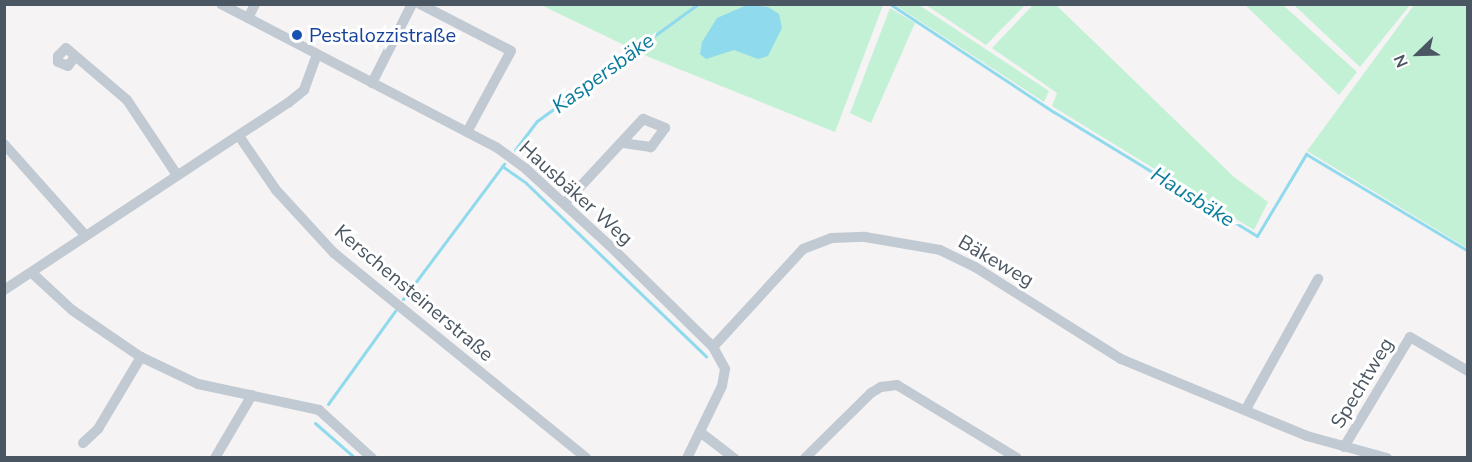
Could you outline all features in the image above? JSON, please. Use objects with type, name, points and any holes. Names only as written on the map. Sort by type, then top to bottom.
[{"type":"street","name":"Hausbäker Weg","points":[[221,4],[467,132],[526,169],[565,203],[713,346],[725,369],[725,377],[687,458]]},
{"type":"street","points":[[248,18],[255,4]]},
{"type":"street","points":[[372,83],[412,4]]},
{"type":"street","points":[[420,4],[512,51],[467,132]]},
{"type":"street","points":[[4,290],[239,136],[304,90],[317,55]]},
{"type":"street","points":[[75,57],[127,100],[177,175]]},
{"type":"street","name":"Kerschensteinerstraße","points":[[239,136],[276,190],[334,253],[586,458]]},
{"type":"street","points":[[565,203],[623,143]]},
{"type":"street","points":[[4,144],[85,235]]},
{"type":"street","name":"Bäkeweg","points":[[713,346],[803,249],[831,238],[865,237],[940,250],[1121,359],[1307,436],[1387,458]]},
{"type":"street","points":[[32,273],[72,310],[141,357],[198,384],[319,410],[372,458]]},
{"type":"street","points":[[1246,409],[1318,279]]},
{"type":"street","name":"Spechtweg","points":[[1344,447],[1410,337],[1467,370]]},
{"type":"street","points":[[83,443],[98,429],[141,357]]},
{"type":"street","points":[[805,458],[871,393],[881,387],[897,385],[1017,458]]},
{"type":"street","points":[[215,458],[252,395]]},
{"type":"street","points":[[700,432],[734,458]]},
{"type":"green space","points":[[541,5],[883,5],[835,132],[649,57]]},
{"type":"green space","points":[[895,5],[919,5],[1049,91],[1044,102]]},
{"type":"green space","points":[[926,5],[1025,5],[986,45]]},
{"type":"green space","points":[[1033,5],[1056,5],[1234,177],[1268,202],[1254,230],[1052,106],[1057,93],[992,48]]},
{"type":"green space","points":[[1245,5],[1283,5],[1357,72],[1339,95]]},
{"type":"green space","points":[[1294,5],[1410,5],[1360,67]]},
{"type":"green space","points":[[1414,5],[1467,5],[1467,248],[1307,151]]},
{"type":"green space","points":[[890,8],[915,23],[871,123],[850,113]]},
{"type":"water","points":[[747,5],[768,7],[779,14],[782,28],[768,56],[758,59],[734,50],[706,59],[700,54],[702,42],[717,18]]},
{"type":"waterway","name":"Kaspersbäke","points":[[515,150],[537,121],[698,4]]},
{"type":"waterway","name":"Hausbäke","points":[[890,4],[1054,112],[1257,236],[1306,154],[1468,251]]},
{"type":"waterway","points":[[403,299],[504,164]]},
{"type":"waterway","points":[[502,166],[526,183],[706,356]]},
{"type":"waterway","points":[[328,404],[395,311]]},
{"type":"waterway","points":[[315,423],[355,458]]},
{"type":"place","name":"Pestalozzistraße","points":[[297,35]]}]
